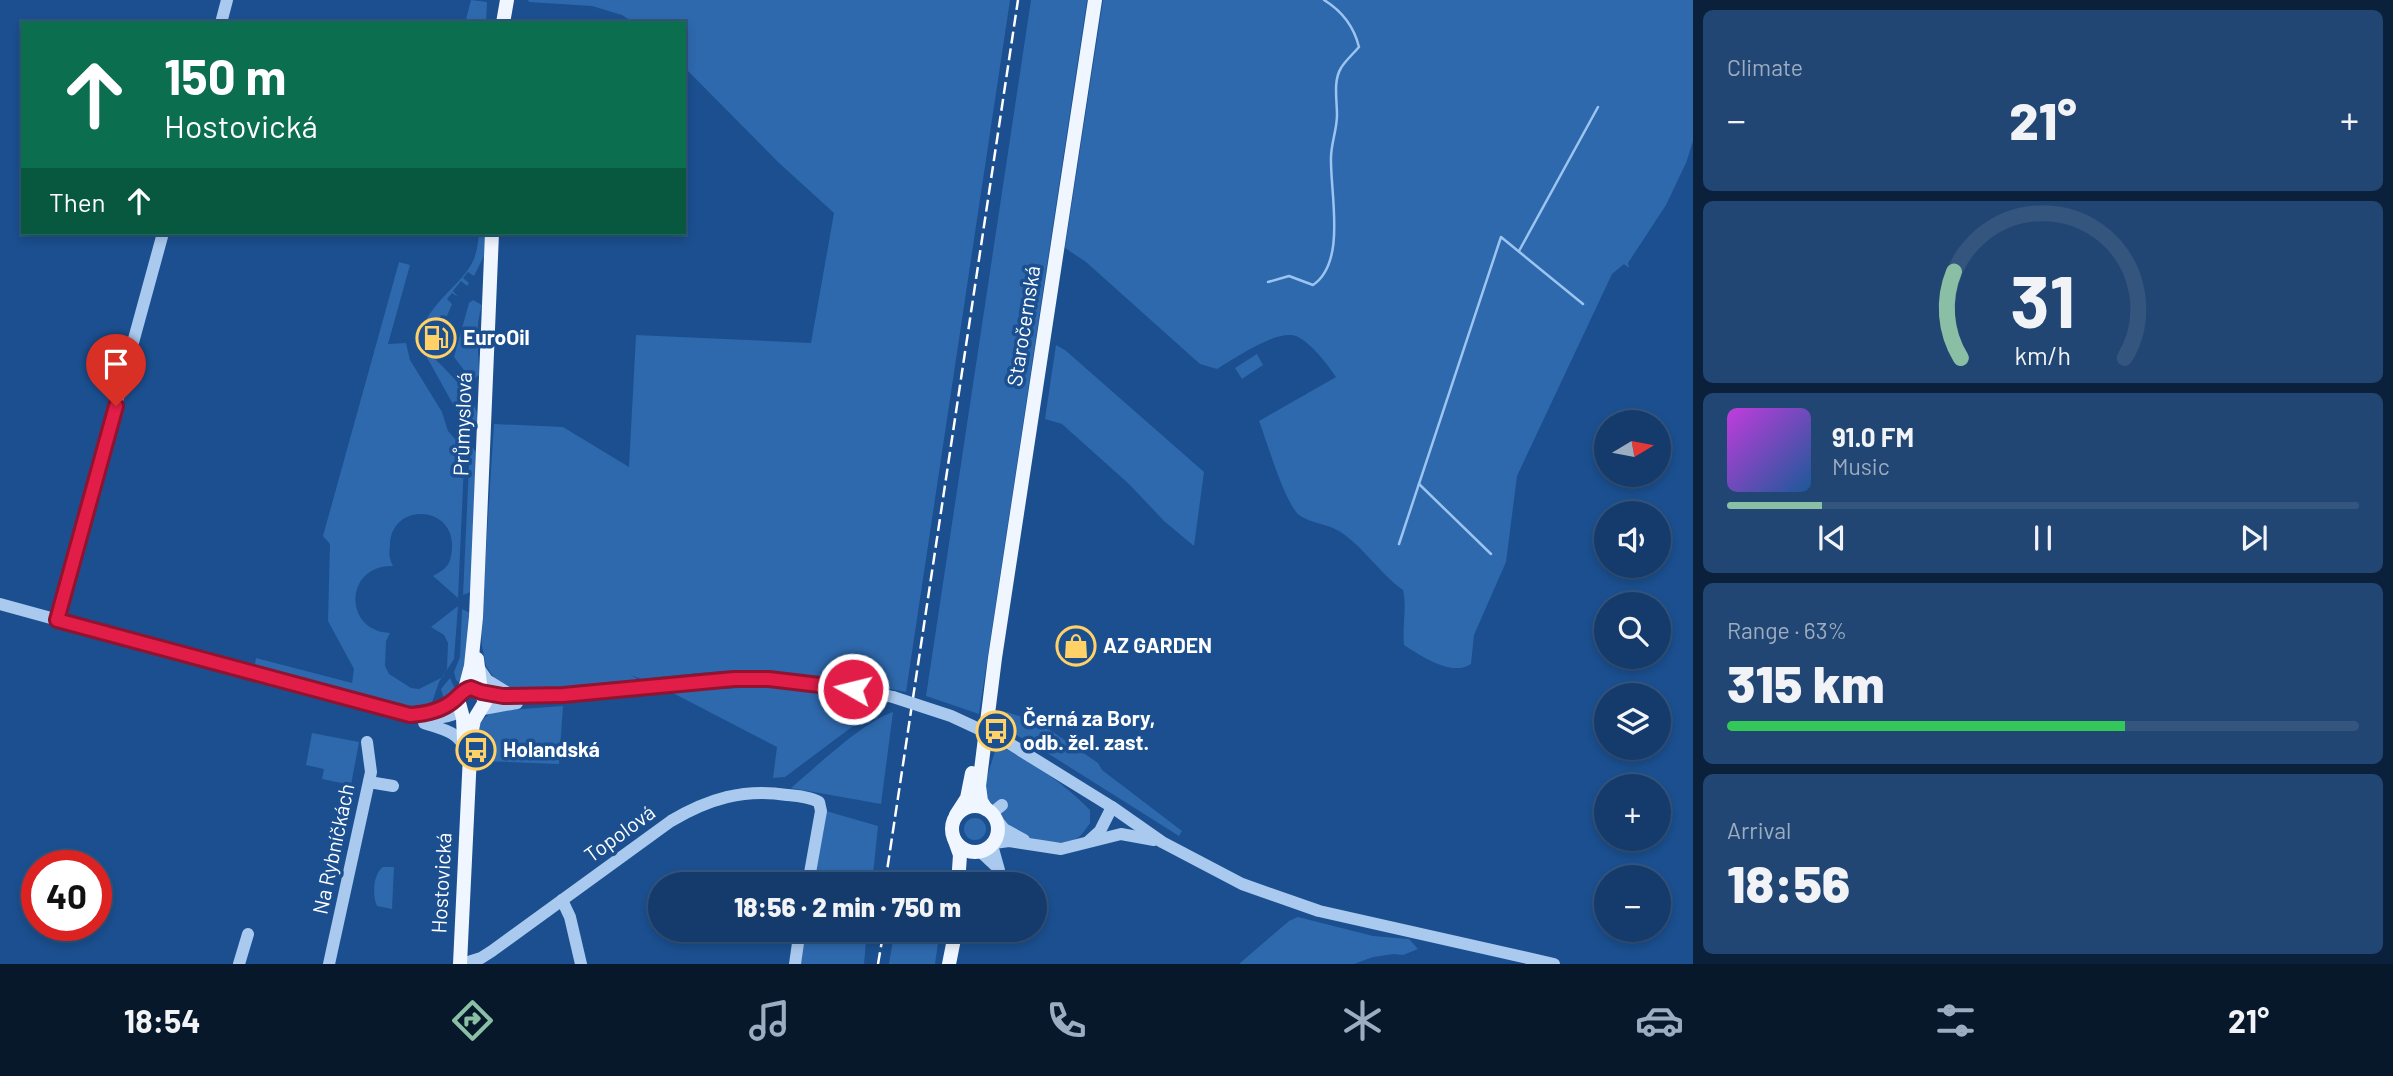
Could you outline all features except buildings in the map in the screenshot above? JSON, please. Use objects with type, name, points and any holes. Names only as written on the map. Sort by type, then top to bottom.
[{"type":"main road","points":[[503,21],[507,0]]},
{"type":"main road","name":"Staročernská","points":[[994,811],[981,802],[979,786],[995,659],[1095,0]]},
{"type":"main road","name":"Průmyslová","points":[[462,702],[471,666],[476,617],[492,235]]},
{"type":"main road","name":"Průmyslová","points":[[476,617],[481,692]]},
{"type":"main road","name":"Staročernská","points":[[956,815],[970,788],[995,659]]},
{"type":"main road","points":[[481,692],[474,688],[462,702],[469,715],[482,710]]},
{"type":"main road","name":"Hostovická","points":[[461,964],[472,726],[485,702],[481,692]]},
{"type":"main road","name":"Hostovická","points":[[462,702],[467,804]]},
{"type":"main road","points":[[959,872],[960,855],[952,827],[956,815],[969,807],[994,811],[998,830],[987,848],[970,862],[968,872]]},
{"type":"main road","points":[[954,840],[964,850],[987,848]]},
{"type":"main road","points":[[949,964],[952,942]]},
{"type":"street","points":[[222,21],[227,0]]},
{"type":"street","points":[[57,620],[162,235]]},
{"type":"street","points":[[0,604],[401,713],[413,715],[437,711],[462,702]]},
{"type":"street","points":[[478,667],[484,678],[497,687],[522,695]]},
{"type":"street","points":[[482,710],[563,695],[710,680],[769,679],[814,683],[892,697],[951,716],[1007,742],[1163,842],[1242,884],[1296,904],[1386,928],[1555,964]]},
{"type":"street","points":[[481,692],[503,696],[563,695]]},
{"type":"street","points":[[401,713],[454,734],[465,749]]},
{"type":"street","name":"Na Rybníčkách","points":[[329,964],[371,772],[367,742]]},
{"type":"street","points":[[369,782],[393,786]]},
{"type":"street","name":"Topolová","points":[[461,964],[481,958],[492,951],[671,821],[708,802],[733,794],[770,792],[811,798],[820,803],[810,872]]},
{"type":"street","points":[[1084,844],[1100,831],[1112,807]]},
{"type":"street","points":[[994,811],[1004,829],[1036,847]]},
{"type":"street","points":[[987,848],[1009,841],[1036,847],[1065,849],[1126,834],[1163,842]]},
{"type":"street","points":[[562,900],[570,917],[580,964]]},
{"type":"street","points":[[239,964],[248,934]]},
{"type":"street","points":[[795,964],[798,942]]},
{"type":"shaded area","points":[[471,0],[487,2],[486,21],[466,21]]},
{"type":"shaded area","points":[[528,0],[1010,0],[906,692],[814,676],[722,671],[641,679],[631,675],[639,680],[522,692],[507,688],[495,679],[486,666],[481,629],[494,424],[563,427],[629,467],[636,335],[811,343],[834,213],[778,162],[686,69],[686,21],[631,21],[622,15],[592,6]]},
{"type":"shaded area","points":[[1031,0],[1087,0],[979,714],[926,696]]},
{"type":"shaded area","points":[[1103,0],[1693,0],[1693,141],[1686,163],[1666,205],[1628,263],[1629,268],[1624,264],[1612,274],[1517,476],[1506,562],[1474,635],[1471,664],[1446,667],[1404,645],[1403,590],[1348,537],[1299,515],[1288,498],[1259,421],[1336,377],[1314,349],[1298,337],[1280,336],[1217,369],[1200,364],[1086,262],[1065,248]]},
{"type":"shaded area","points":[[479,235],[486,235],[484,256],[474,276],[468,272],[463,278],[469,283],[467,286],[461,281],[453,291],[458,297],[452,293],[447,299],[452,304],[447,316],[441,315],[438,324],[444,326],[443,330],[433,327],[428,344],[428,356],[435,359],[450,374],[475,407],[477,426],[469,433],[424,352],[421,339],[429,316],[464,275],[476,253]]},
{"type":"shaded area","points":[[399,262],[410,265],[388,344],[406,343],[410,360],[442,412],[448,431],[455,439],[465,442],[458,598],[433,576],[450,562],[450,533],[443,523],[422,514],[400,521],[393,531],[390,545],[393,566],[377,568],[366,575],[358,586],[356,598],[357,610],[363,621],[374,629],[390,633],[386,641],[385,666],[389,674],[411,688],[419,689],[442,678],[430,708],[403,708],[252,666],[248,662],[255,664],[256,658],[352,683],[354,669],[328,621],[330,544],[323,536]]},
{"type":"shaded area","points":[[473,300],[482,305],[478,332],[479,375],[474,379],[470,378],[454,357],[469,303]]},
{"type":"shaded area","points":[[1056,345],[1204,472],[1194,546],[1062,424],[1045,419]]},
{"type":"shaded area","points":[[1257,354],[1263,365],[1242,379],[1235,368]]},
{"type":"shaded area","points":[[470,444],[476,452],[471,592],[463,595]]},
{"type":"shaded area","points":[[458,606],[454,659],[445,672],[448,643],[444,635],[431,627]]},
{"type":"shaded area","points":[[462,609],[470,613],[469,648],[461,684],[456,680],[454,672],[460,657]]},
{"type":"shaded area","points":[[450,678],[456,691],[445,703],[441,689]]},
{"type":"shaded area","points":[[766,687],[812,691],[880,706],[785,777],[773,778],[777,747],[669,691]]},
{"type":"shaded area","points":[[563,706],[559,764],[482,761],[483,750],[476,749],[477,737],[482,722],[489,714],[495,711]]},
{"type":"shaded area","points":[[893,712],[881,804],[791,788],[854,735]]},
{"type":"shaded area","points":[[1007,712],[1025,718],[1031,717],[1098,763],[1102,770],[1182,831],[1179,836],[1033,744],[999,726],[998,722]]},
{"type":"shaded area","points":[[312,733],[359,742],[351,785],[322,779],[324,769],[306,765]]},
{"type":"shaded area","points":[[997,745],[1046,773],[1090,810],[1090,823],[1080,836],[1065,842],[1045,842],[1026,837],[1008,826],[1000,817],[1001,810],[985,800],[986,780]]},
{"type":"shaded area","points":[[826,811],[878,826],[873,872],[813,872]]},
{"type":"shaded area","points":[[975,818],[983,821],[986,829],[983,837],[975,840],[967,837],[964,829],[967,821]]},
{"type":"shaded area","points":[[383,867],[394,867],[392,909],[377,906],[375,901],[375,880]]},
{"type":"shaded area","points":[[1298,917],[1373,936],[1409,939],[1418,949],[1403,955],[1373,957],[1354,964],[1239,964],[1289,921]]},
{"type":"shaded area","points":[[801,942],[866,942],[864,964],[798,964]]},
{"type":"shaded area","points":[[893,942],[938,942],[935,964],[889,964]]},
{"type":"waterway","points":[[1268,282],[1289,276],[1313,285],[1330,260],[1334,226],[1331,158],[1337,121],[1336,85],[1341,68],[1359,47],[1346,20],[1324,0]]},
{"type":"waterway","points":[[1519,251],[1598,107]]},
{"type":"waterway","points":[[1399,544],[1501,237],[1583,304]]},
{"type":"waterway","points":[[1419,484],[1491,554]]},
{"type":"railway","points":[[887,872],[1018,0]]},
{"type":"railway","points":[[878,964],[882,942]]},
{"type":"place","name":"EuroOil","points":[[436,338]]},
{"type":"place","name":"AZ GARDEN","points":[[1076,646]]},
{"type":"place","name":"Černá za Bory, odb. žel. zast.","points":[[996,731]]},
{"type":"place","name":"Holandská","points":[[476,750]]},
{"type":"route","points":[[116,406],[57,620],[410,715],[437,711],[456,699],[463,690],[471,688],[503,696],[563,695],[692,682],[769,679],[853,689]]}]
